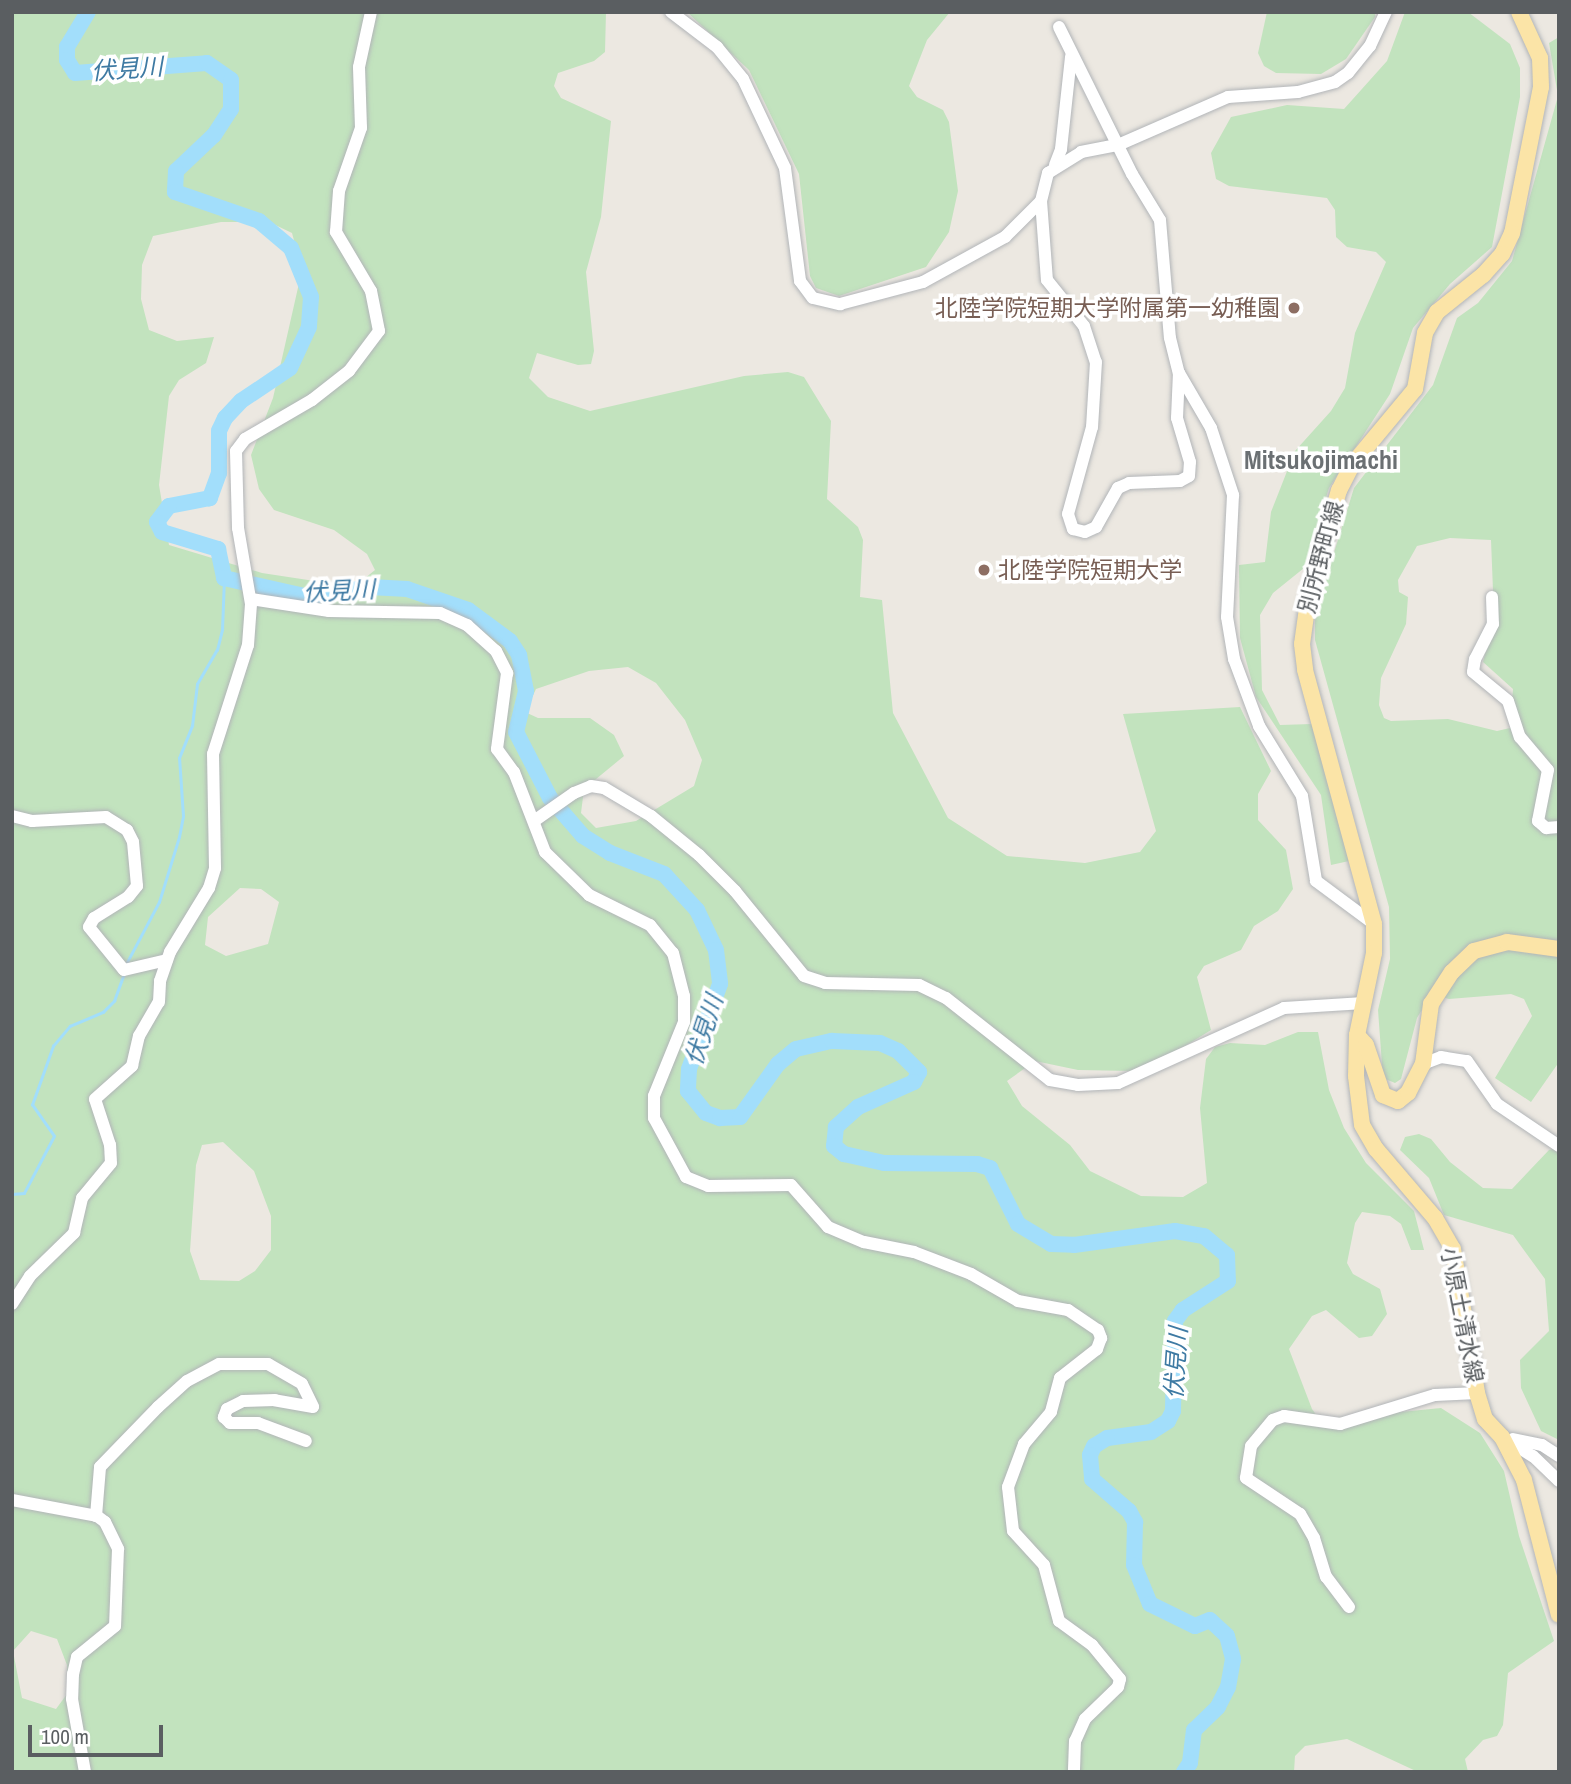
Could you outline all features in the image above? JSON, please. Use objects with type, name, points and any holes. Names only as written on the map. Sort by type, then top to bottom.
[{"type":"main road","name":"別所野町線","points":[[1357,1035],[1374,953],[1374,924],[1305,670],[1303,620],[1339,490],[1352,465],[1415,388],[1425,333],[1437,312],[1483,275],[1502,254],[1512,233],[1541,87],[1540,58],[1519,12]]},
{"type":"main road","points":[[1357,1035],[1388,1098],[1398,1101],[1408,1093],[1423,1064],[1431,1004],[1452,972],[1474,951],[1507,942],[1559,949]]},
{"type":"main road","name":"小原土清水線","points":[[1357,1035],[1356,1076],[1362,1125],[1376,1149],[1435,1218],[1453,1249],[1477,1393],[1485,1419],[1502,1437],[1524,1480],[1559,1615]]},
{"type":"street","points":[[12,1304],[30,1276],[74,1233],[82,1198],[111,1163],[110,1145],[95,1099],[132,1066],[139,1036],[159,1002],[167,960],[209,888],[215,868],[213,754],[248,645],[251,599],[238,528],[236,451],[245,439],[312,400],[349,371],[379,331],[371,292],[336,232],[339,191],[361,128],[359,67],[371,12]]},
{"type":"street","points":[[671,12],[716,47],[743,79],[785,168],[797,273],[820,302],[840,304],[923,282],[1005,237],[1041,201]]},
{"type":"street","points":[[1055,165],[1081,152],[1118,145],[1228,97],[1298,92],[1335,82],[1370,47],[1387,12]]},
{"type":"street","points":[[1059,27],[1071,57],[1165,236],[1170,338],[1179,373],[1210,428],[1233,495],[1227,617],[1238,671],[1259,726],[1302,796],[1316,881],[1374,924]]},
{"type":"street","points":[[1071,57],[1061,149],[1055,165],[1048,173],[1041,201],[1047,280],[1084,326],[1096,362],[1092,427],[1068,514],[1073,529],[1086,532],[1096,527],[1118,488],[1129,483],[1180,481],[1189,476],[1189,462],[1177,418],[1179,373]]},
{"type":"street","points":[[1492,597],[1493,624],[1475,659],[1474,672],[1508,701],[1521,737],[1548,771],[1538,821],[1546,828],[1559,827]]},
{"type":"street","points":[[251,599],[329,611],[440,613],[482,635],[507,673],[497,749],[514,772],[539,818],[545,852],[565,876],[589,895],[650,925],[673,953],[684,996],[684,1022],[654,1096],[654,1118],[686,1177],[708,1186],[792,1185],[828,1227],[864,1242],[914,1252],[971,1273],[1018,1301],[1068,1310],[1098,1330],[1101,1338],[1097,1349],[1060,1378],[1051,1412],[1024,1444],[1008,1487],[1013,1531],[1044,1565],[1059,1621],[1092,1645],[1120,1679],[1118,1687],[1085,1719],[1075,1741],[1074,1772]]},
{"type":"street","points":[[539,818],[574,793],[591,786],[604,788],[651,816],[735,891],[804,976],[825,983],[919,985],[946,998],[1050,1080],[1078,1086],[1118,1083],[1284,1008],[1364,1003]]},
{"type":"street","points":[[12,816],[32,821],[106,817],[127,830],[133,842],[137,886],[128,897],[94,918],[89,927],[124,970],[167,960]]},
{"type":"street","points":[[1423,1064],[1441,1057],[1466,1061],[1497,1104],[1559,1146]]},
{"type":"street","points":[[96,1516],[100,1467],[158,1406],[187,1381],[219,1364],[268,1364],[302,1384],[313,1406],[275,1400],[243,1401],[227,1409],[224,1417],[230,1423],[258,1423],[306,1441]]},
{"type":"street","points":[[1349,1606],[1326,1577],[1314,1538],[1300,1514],[1246,1478],[1251,1446],[1273,1420],[1284,1416],[1340,1424],[1435,1395],[1477,1393]]},
{"type":"street","points":[[1502,1437],[1542,1445],[1559,1456]]},
{"type":"street","points":[[1502,1437],[1533,1456],[1559,1481]]},
{"type":"street","points":[[12,1500],[96,1516],[105,1522],[118,1549],[119,1604],[114,1626],[77,1657],[73,1674],[72,1699],[85,1772]]},
{"type":"green space","points":[[12,12],[606,12],[605,52],[594,61],[558,73],[554,86],[561,98],[611,121],[601,217],[586,272],[594,351],[591,364],[578,365],[537,353],[529,378],[548,397],[590,411],[744,376],[788,372],[804,377],[831,421],[827,499],[858,527],[863,540],[860,597],[882,600],[893,713],[948,818],[1007,856],[1085,863],[1140,852],[1156,831],[1123,714],[1240,707],[1271,771],[1258,794],[1258,820],[1286,850],[1293,889],[1278,911],[1254,926],[1241,950],[1204,966],[1197,977],[1211,1030],[1156,1064],[1134,1071],[1078,1070],[1035,1061],[1007,1081],[1022,1106],[1070,1145],[1090,1171],[1141,1196],[1183,1197],[1207,1183],[1200,1108],[1206,1059],[1215,1047],[1230,1043],[1265,1045],[1298,1032],[1318,1032],[1329,1090],[1344,1128],[1366,1163],[1414,1211],[1424,1250],[1411,1250],[1401,1224],[1390,1216],[1362,1212],[1355,1223],[1347,1263],[1353,1274],[1380,1289],[1387,1314],[1372,1336],[1359,1338],[1326,1310],[1312,1316],[1289,1349],[1312,1409],[1320,1420],[1441,1408],[1480,1433],[1504,1471],[1519,1536],[1554,1641],[1508,1673],[1503,1725],[1497,1736],[1483,1740],[1465,1759],[1468,1772],[1418,1772],[1347,1739],[1305,1746],[1295,1756],[1294,1772],[12,1772]],"holes":[[[221,222],[269,222],[292,233],[302,270],[273,398],[251,455],[259,489],[274,510],[334,530],[367,554],[375,570],[354,587],[262,573],[169,545],[159,485],[169,396],[179,380],[206,363],[214,337],[177,341],[149,330],[141,299],[142,265],[153,236]],[[628,667],[656,683],[685,720],[702,760],[694,786],[636,821],[596,828],[581,813],[584,789],[624,756],[614,735],[590,718],[538,718],[525,712],[536,689],[589,671]],[[240,888],[261,889],[279,902],[268,944],[226,956],[205,945],[208,917]],[[223,1142],[254,1171],[271,1216],[271,1250],[255,1271],[239,1281],[200,1280],[190,1251],[196,1165],[202,1145]],[[31,1631],[57,1639],[67,1665],[67,1694],[56,1709],[22,1698],[13,1651]]]},
{"type":"green space","points":[[687,12],[950,12],[927,40],[909,86],[917,97],[943,110],[949,122],[958,191],[949,232],[926,267],[839,296],[816,288],[810,276],[799,174],[749,70]]},
{"type":"green space","points":[[1267,12],[1375,12],[1375,17],[1346,59],[1321,74],[1276,73],[1264,66],[1258,53]]},
{"type":"green space","points":[[1405,12],[1468,12],[1510,44],[1520,68],[1520,97],[1492,247],[1450,284],[1413,328],[1390,394],[1329,488],[1304,568],[1273,593],[1260,615],[1262,690],[1280,725],[1312,724],[1349,861],[1331,865],[1321,795],[1256,697],[1240,638],[1239,565],[1265,562],[1271,512],[1295,451],[1331,411],[1345,388],[1355,333],[1386,262],[1376,252],[1347,247],[1336,237],[1335,210],[1327,198],[1229,186],[1216,179],[1211,153],[1231,117],[1287,105],[1344,109],[1387,61]]},
{"type":"green space","points":[[1559,37],[1559,1062],[1531,1102],[1495,1078],[1532,1016],[1524,999],[1511,994],[1449,999],[1431,994],[1417,1018],[1401,1079],[1395,1083],[1383,1078],[1378,1010],[1390,959],[1389,907],[1315,640],[1315,614],[1354,488],[1433,385],[1457,318],[1478,303],[1512,261],[1558,96],[1549,43]],"holes":[[[1450,538],[1491,540],[1494,616],[1483,662],[1513,689],[1510,728],[1497,731],[1448,719],[1391,721],[1384,718],[1379,705],[1381,678],[1406,624],[1408,597],[1399,592],[1398,580],[1417,546]]]},
{"type":"green space","points":[[1419,1134],[1431,1139],[1450,1162],[1483,1188],[1512,1189],[1549,1150],[1559,1148],[1559,1440],[1541,1431],[1521,1388],[1520,1360],[1549,1331],[1545,1279],[1513,1235],[1444,1215],[1429,1178],[1400,1150],[1405,1137]]},
{"type":"waterway","name":"伏見川","points":[[88,12],[67,47],[67,60],[75,73],[207,63],[231,80],[231,109],[214,135],[176,171],[175,192],[259,221],[291,248],[311,297],[309,327],[290,368],[241,401],[225,418],[219,431],[219,473],[210,498],[169,506],[157,522],[162,532],[218,549],[224,578],[308,597],[370,587],[407,589],[468,610],[510,641],[519,655],[526,691],[516,732],[550,798],[583,836],[610,853],[664,874],[697,910],[716,950],[720,984],[689,1069],[688,1091],[706,1113],[720,1118],[740,1117],[778,1064],[796,1049],[832,1041],[880,1043],[898,1051],[919,1072],[914,1082],[858,1107],[836,1127],[834,1146],[844,1154],[884,1163],[977,1164],[990,1168],[1018,1224],[1051,1244],[1074,1245],[1175,1231],[1204,1236],[1227,1255],[1228,1281],[1183,1310],[1175,1321],[1173,1411],[1168,1421],[1151,1432],[1107,1438],[1094,1446],[1090,1455],[1092,1479],[1129,1511],[1135,1522],[1134,1565],[1150,1604],[1195,1626],[1210,1620],[1227,1636],[1233,1659],[1228,1687],[1218,1707],[1194,1730],[1190,1763],[1184,1772]]},
{"type":"waterway","points":[[126,964],[159,902],[179,837],[183,816],[179,758],[192,726],[197,684],[217,650],[222,630],[224,578]]},
{"type":"waterway","points":[[12,1194],[24,1193],[54,1136],[32,1105],[53,1046],[70,1026],[103,1012],[114,1001],[124,974]]},
{"type":"place","name":"北陸学院短期大学附属第一幼稚園","points":[[1294,308]]},
{"type":"place","name":"北陸学院短期大学","points":[[984,570]]},
{"type":"district","name":"Mitsukojimachi","points":[[1321,460]]}]
